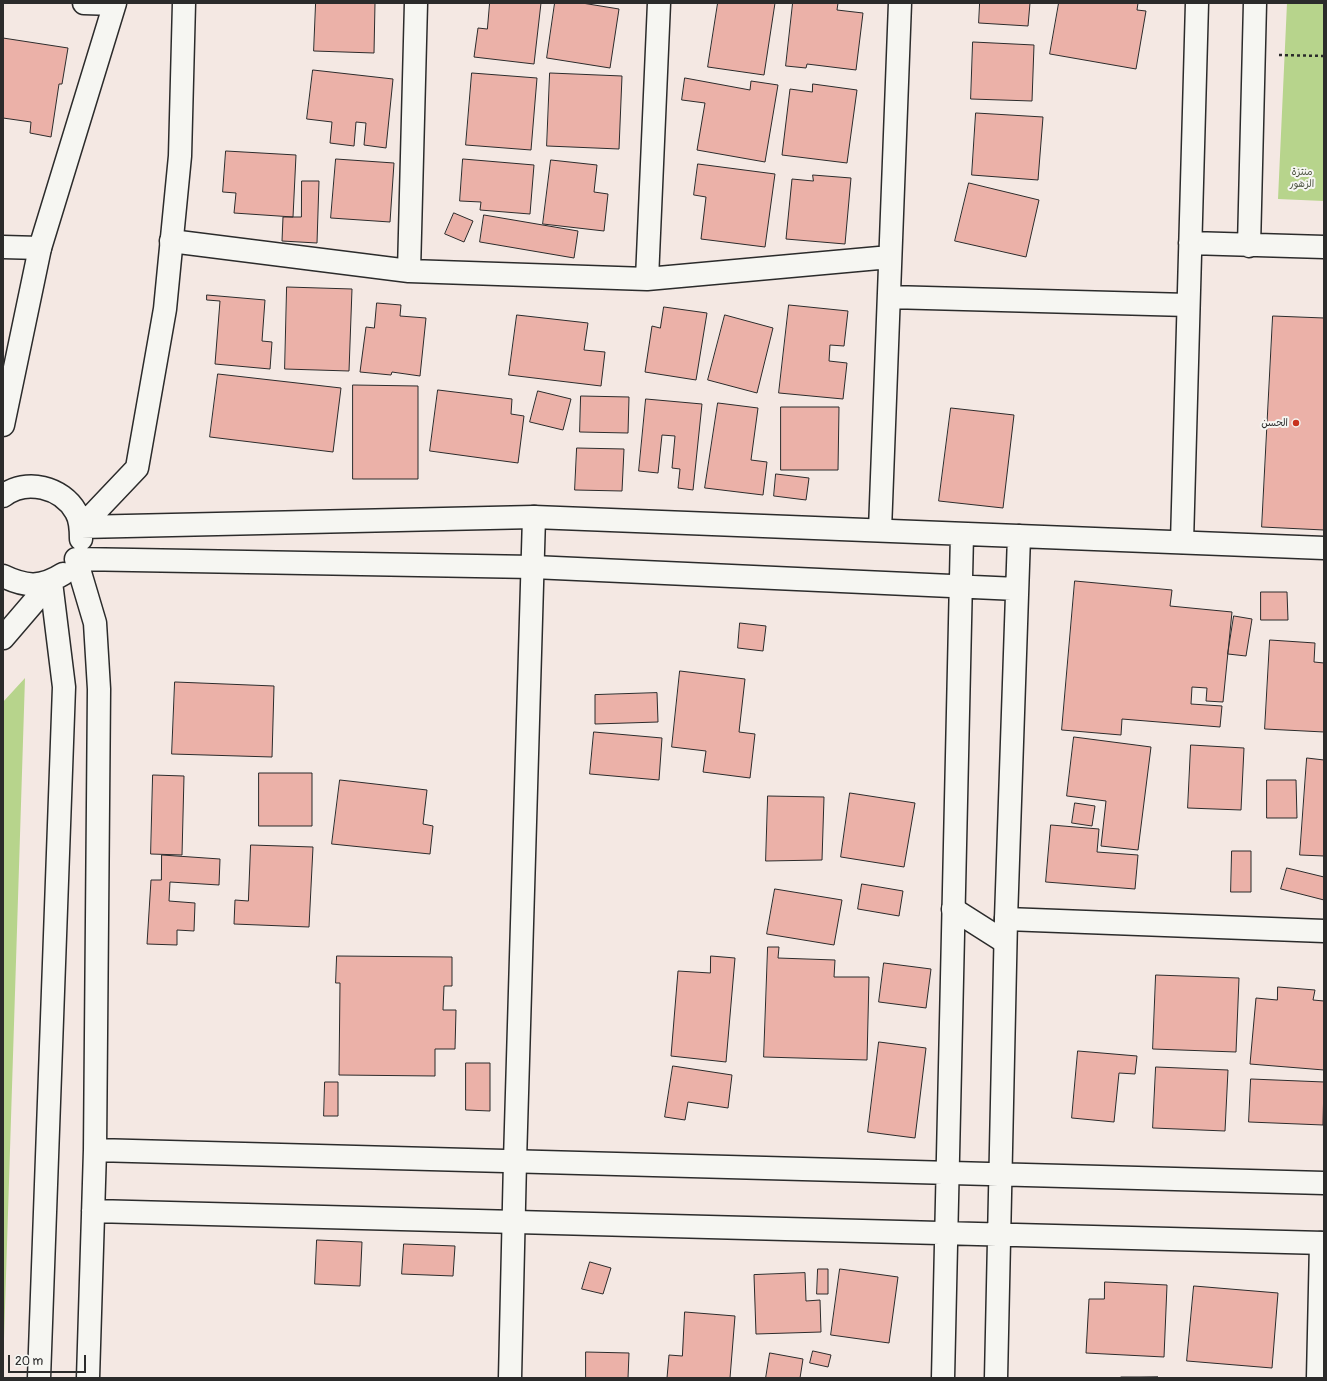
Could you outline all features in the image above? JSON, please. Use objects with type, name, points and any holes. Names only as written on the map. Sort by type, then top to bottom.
[{"type":"street","points":[[3,425],[40,248],[114,4],[84,3]]},
{"type":"street","points":[[81,527],[137,468],[165,309],[180,156],[184,3]]},
{"type":"street","points":[[409,271],[416,3]]},
{"type":"street","points":[[647,279],[659,3]]},
{"type":"street","points":[[880,530],[900,3]]},
{"type":"street","points":[[1182,542],[1198,3]]},
{"type":"street","points":[[1249,246],[1256,3]]},
{"type":"street","points":[[171,241],[409,271],[647,279],[890,257]]},
{"type":"street","points":[[1190,243],[1249,246],[1324,247]]},
{"type":"street","points":[[3,247],[40,248]]},
{"type":"street","points":[[889,297],[1188,305]]},
{"type":"street","points":[[3,496],[8,492],[23,487],[39,486],[54,491],[66,500],[76,512],[81,527],[81,543],[76,559],[65,572],[51,582],[3,638]]},
{"type":"street","points":[[81,527],[534,517],[1324,548]]},
{"type":"street","points":[[510,1378],[534,517]]},
{"type":"street","points":[[943,1378],[962,534]]},
{"type":"street","points":[[996,1378],[1005,942],[1019,536]]},
{"type":"street","points":[[76,559],[533,567],[1017,589]]},
{"type":"street","points":[[76,559],[95,623],[100,690],[95,1150],[88,1378]]},
{"type":"street","points":[[3,576],[18,583],[35,585],[51,582]]},
{"type":"street","points":[[39,1378],[64,687],[51,582]]},
{"type":"street","points":[[953,909],[1005,942]]},
{"type":"street","points":[[1006,919],[1324,931]]},
{"type":"street","points":[[95,1150],[1324,1183]]},
{"type":"street","points":[[93,1211],[1322,1243],[1318,1378]]},
{"type":"path","points":[[1255,55],[1324,56]]},
{"type":"green space","name":"منتزة الزهور","points":[[1287,3],[1324,3],[1324,201],[1278,199]]},
{"type":"green space","points":[[25,678],[3,1370],[3,702]]},
{"type":"building","points":[[316,3],[375,3],[374,53],[314,51]]},
{"type":"building","points":[[490,3],[541,3],[534,64],[474,57],[478,28],[487,29]]},
{"type":"building","points":[[555,3],[582,3],[619,9],[610,68],[547,58]]},
{"type":"building","points":[[718,3],[775,3],[764,75],[708,67]]},
{"type":"building","points":[[793,3],[838,3],[837,10],[863,13],[856,70],[807,64],[806,68],[786,66]]},
{"type":"building","points":[[980,3],[1030,3],[1028,26],[979,23]]},
{"type":"building","points":[[1059,3],[1138,3],[1137,10],[1146,11],[1136,69],[1050,54]]},
{"type":"building","points":[[3,38],[68,48],[62,84],[59,84],[51,137],[30,133],[31,122],[3,118]]},
{"type":"building","points":[[973,42],[1034,45],[1032,101],[971,99]]},
{"type":"building","points":[[313,70],[393,79],[386,148],[364,145],[366,123],[356,122],[354,146],[330,143],[332,122],[307,119]]},
{"type":"building","points":[[472,73],[537,78],[531,150],[466,145]]},
{"type":"building","points":[[550,73],[622,76],[619,149],[547,146]]},
{"type":"building","points":[[685,78],[750,90],[751,81],[778,85],[765,162],[697,150],[705,103],[682,100]]},
{"type":"building","points":[[813,84],[857,90],[847,163],[782,155],[790,89],[812,92]]},
{"type":"building","points":[[976,113],[1043,117],[1038,180],[972,175]]},
{"type":"building","points":[[226,151],[296,155],[293,217],[234,213],[236,193],[223,192]]},
{"type":"building","points":[[336,159],[394,163],[390,222],[331,218]]},
{"type":"building","points":[[463,159],[534,165],[530,214],[480,210],[481,202],[460,201]]},
{"type":"building","points":[[551,160],[597,165],[594,192],[608,194],[604,231],[543,224]]},
{"type":"building","points":[[698,164],[775,174],[765,247],[701,239],[706,197],[694,195]]},
{"type":"building","points":[[813,175],[851,178],[845,244],[786,239],[792,179],[813,181]]},
{"type":"building","points":[[302,181],[319,181],[317,243],[282,241],[283,217],[301,217]]},
{"type":"building","points":[[969,183],[1039,200],[1026,257],[955,241]]},
{"type":"building","points":[[454,213],[473,221],[464,242],[445,234]]},
{"type":"building","points":[[484,215],[578,231],[574,258],[480,242]]},
{"type":"building","points":[[287,287],[352,289],[349,371],[285,369]]},
{"type":"building","points":[[207,295],[265,300],[262,341],[272,342],[270,369],[215,364],[220,301],[207,300]]},
{"type":"building","points":[[377,303],[401,305],[400,316],[426,318],[420,376],[392,372],[391,375],[360,372],[366,327],[374,328]]},
{"type":"building","points":[[789,305],[848,311],[844,346],[830,345],[829,361],[847,363],[843,399],[779,393]]},
{"type":"building","points":[[664,307],[707,313],[696,380],[645,372],[652,326],[660,328]]},
{"type":"building","points":[[517,315],[588,323],[584,350],[605,352],[601,386],[509,375]]},
{"type":"building","points":[[725,315],[773,328],[757,393],[708,380]]},
{"type":"building","name":"الحسن","points":[[1273,316],[1324,318],[1324,530],[1262,527]]},
{"type":"building","points":[[218,374],[341,388],[333,452],[210,437]]},
{"type":"building","points":[[353,385],[418,386],[418,479],[353,479]]},
{"type":"building","points":[[438,390],[512,399],[511,414],[524,416],[518,463],[430,451]]},
{"type":"building","points":[[538,391],[571,399],[563,430],[530,422]]},
{"type":"building","points":[[581,396],[629,397],[628,433],[580,432]]},
{"type":"building","points":[[646,399],[702,404],[693,490],[678,488],[680,469],[672,468],[675,436],[662,435],[658,473],[639,471]]},
{"type":"building","points":[[718,403],[758,408],[751,460],[767,462],[763,495],[705,488]]},
{"type":"building","points":[[781,407],[839,407],[838,470],[781,470]]},
{"type":"building","points":[[951,408],[1014,415],[1003,508],[939,501]]},
{"type":"building","points":[[577,448],[624,449],[622,491],[575,490]]},
{"type":"building","points":[[776,474],[809,478],[806,500],[774,496]]},
{"type":"building","points":[[1075,581],[1172,590],[1170,606],[1232,612],[1223,702],[1206,701],[1207,688],[1192,687],[1191,704],[1222,706],[1220,727],[1122,719],[1121,735],[1062,730]]},
{"type":"building","points":[[1261,592],[1287,592],[1288,620],[1261,620]]},
{"type":"building","points":[[1234,616],[1252,619],[1246,656],[1228,654]]},
{"type":"building","points":[[740,623],[766,626],[763,651],[738,648]]},
{"type":"building","points":[[1270,640],[1315,643],[1314,662],[1324,663],[1324,732],[1265,729]]},
{"type":"building","points":[[680,671],[745,679],[739,732],[755,734],[750,778],[703,772],[706,751],[672,747]]},
{"type":"building","points":[[175,682],[274,686],[272,757],[172,754]]},
{"type":"building","points":[[657,693],[658,722],[595,724],[595,695]]},
{"type":"building","points":[[594,732],[662,738],[659,780],[590,774]]},
{"type":"building","points":[[1074,737],[1151,747],[1138,850],[1101,846],[1106,801],[1067,796]]},
{"type":"building","points":[[1191,745],[1244,748],[1241,810],[1188,808]]},
{"type":"building","points":[[1307,758],[1324,760],[1324,856],[1300,855]]},
{"type":"building","points":[[259,773],[312,773],[312,826],[259,826]]},
{"type":"building","points":[[153,775],[184,776],[182,855],[151,854]]},
{"type":"building","points":[[340,780],[427,790],[423,824],[433,826],[430,854],[332,844]]},
{"type":"building","points":[[1267,780],[1296,780],[1297,818],[1267,818]]},
{"type":"building","points":[[850,793],[915,803],[904,867],[841,857]]},
{"type":"building","points":[[768,796],[824,797],[822,860],[766,861]]},
{"type":"building","points":[[1075,803],[1095,806],[1092,826],[1072,823]]},
{"type":"building","points":[[1051,825],[1099,829],[1097,852],[1138,855],[1135,889],[1046,882]]},
{"type":"building","points":[[251,845],[313,847],[309,927],[234,924],[235,900],[248,901]]},
{"type":"building","points":[[1232,851],[1251,851],[1251,892],[1231,892]]},
{"type":"building","points":[[162,855],[220,859],[219,885],[170,882],[169,901],[195,903],[194,931],[177,930],[177,945],[147,944],[151,880],[161,880]]},
{"type":"building","points":[[1287,868],[1324,877],[1324,900],[1281,889]]},
{"type":"building","points":[[862,884],[903,891],[899,916],[858,909]]},
{"type":"building","points":[[775,889],[842,900],[834,945],[767,934]]},
{"type":"building","points":[[768,947],[779,947],[778,958],[835,960],[834,977],[869,977],[867,1060],[764,1057]]},
{"type":"building","points":[[337,956],[452,957],[452,986],[444,986],[443,1010],[456,1010],[455,1049],[435,1049],[435,1076],[339,1075],[340,983],[336,983]]},
{"type":"building","points":[[711,956],[735,958],[726,1062],[671,1056],[678,971],[710,973]]},
{"type":"building","points":[[884,963],[931,969],[926,1008],[879,1002]]},
{"type":"building","points":[[1156,975],[1239,978],[1236,1052],[1153,1049]]},
{"type":"building","points":[[1278,987],[1315,990],[1313,1000],[1324,1001],[1324,1070],[1250,1064],[1256,998],[1277,1000]]},
{"type":"building","points":[[879,1042],[926,1048],[915,1138],[868,1132]]},
{"type":"building","points":[[1078,1051],[1137,1056],[1135,1074],[1119,1073],[1114,1122],[1072,1118]]},
{"type":"building","points":[[466,1063],[490,1063],[490,1111],[466,1110]]},
{"type":"building","points":[[673,1066],[732,1075],[728,1108],[688,1102],[685,1120],[665,1117]]},
{"type":"building","points":[[1156,1067],[1228,1070],[1225,1131],[1153,1128]]},
{"type":"building","points":[[1251,1079],[1324,1082],[1323,1125],[1249,1122]]},
{"type":"building","points":[[325,1082],[338,1082],[338,1116],[324,1116]]},
{"type":"building","points":[[317,1240],[362,1242],[360,1286],[315,1284]]},
{"type":"building","points":[[404,1244],[455,1246],[453,1276],[402,1274]]},
{"type":"building","points":[[590,1262],[611,1268],[603,1294],[582,1289]]},
{"type":"building","points":[[818,1269],[828,1269],[828,1294],[817,1294]]},
{"type":"building","points":[[840,1269],[898,1277],[889,1343],[831,1335]]},
{"type":"building","points":[[805,1273],[806,1301],[820,1300],[821,1332],[756,1334],[754,1275]]},
{"type":"building","points":[[1105,1282],[1167,1285],[1164,1357],[1086,1353],[1089,1299],[1104,1299]]},
{"type":"building","points":[[1194,1286],[1278,1293],[1272,1368],[1187,1361]]},
{"type":"building","points":[[685,1312],[735,1316],[730,1378],[667,1378],[669,1355],[682,1356]]},
{"type":"building","points":[[813,1351],[831,1355],[828,1367],[810,1363]]},
{"type":"building","points":[[586,1352],[629,1353],[628,1378],[586,1378]]},
{"type":"building","points":[[770,1353],[803,1359],[800,1378],[766,1378]]},
{"type":"building","points":[[1121,1377],[1158,1377],[1121,1378]]},
{"type":"place","name":"الحسن","points":[[1296,423]]}]
